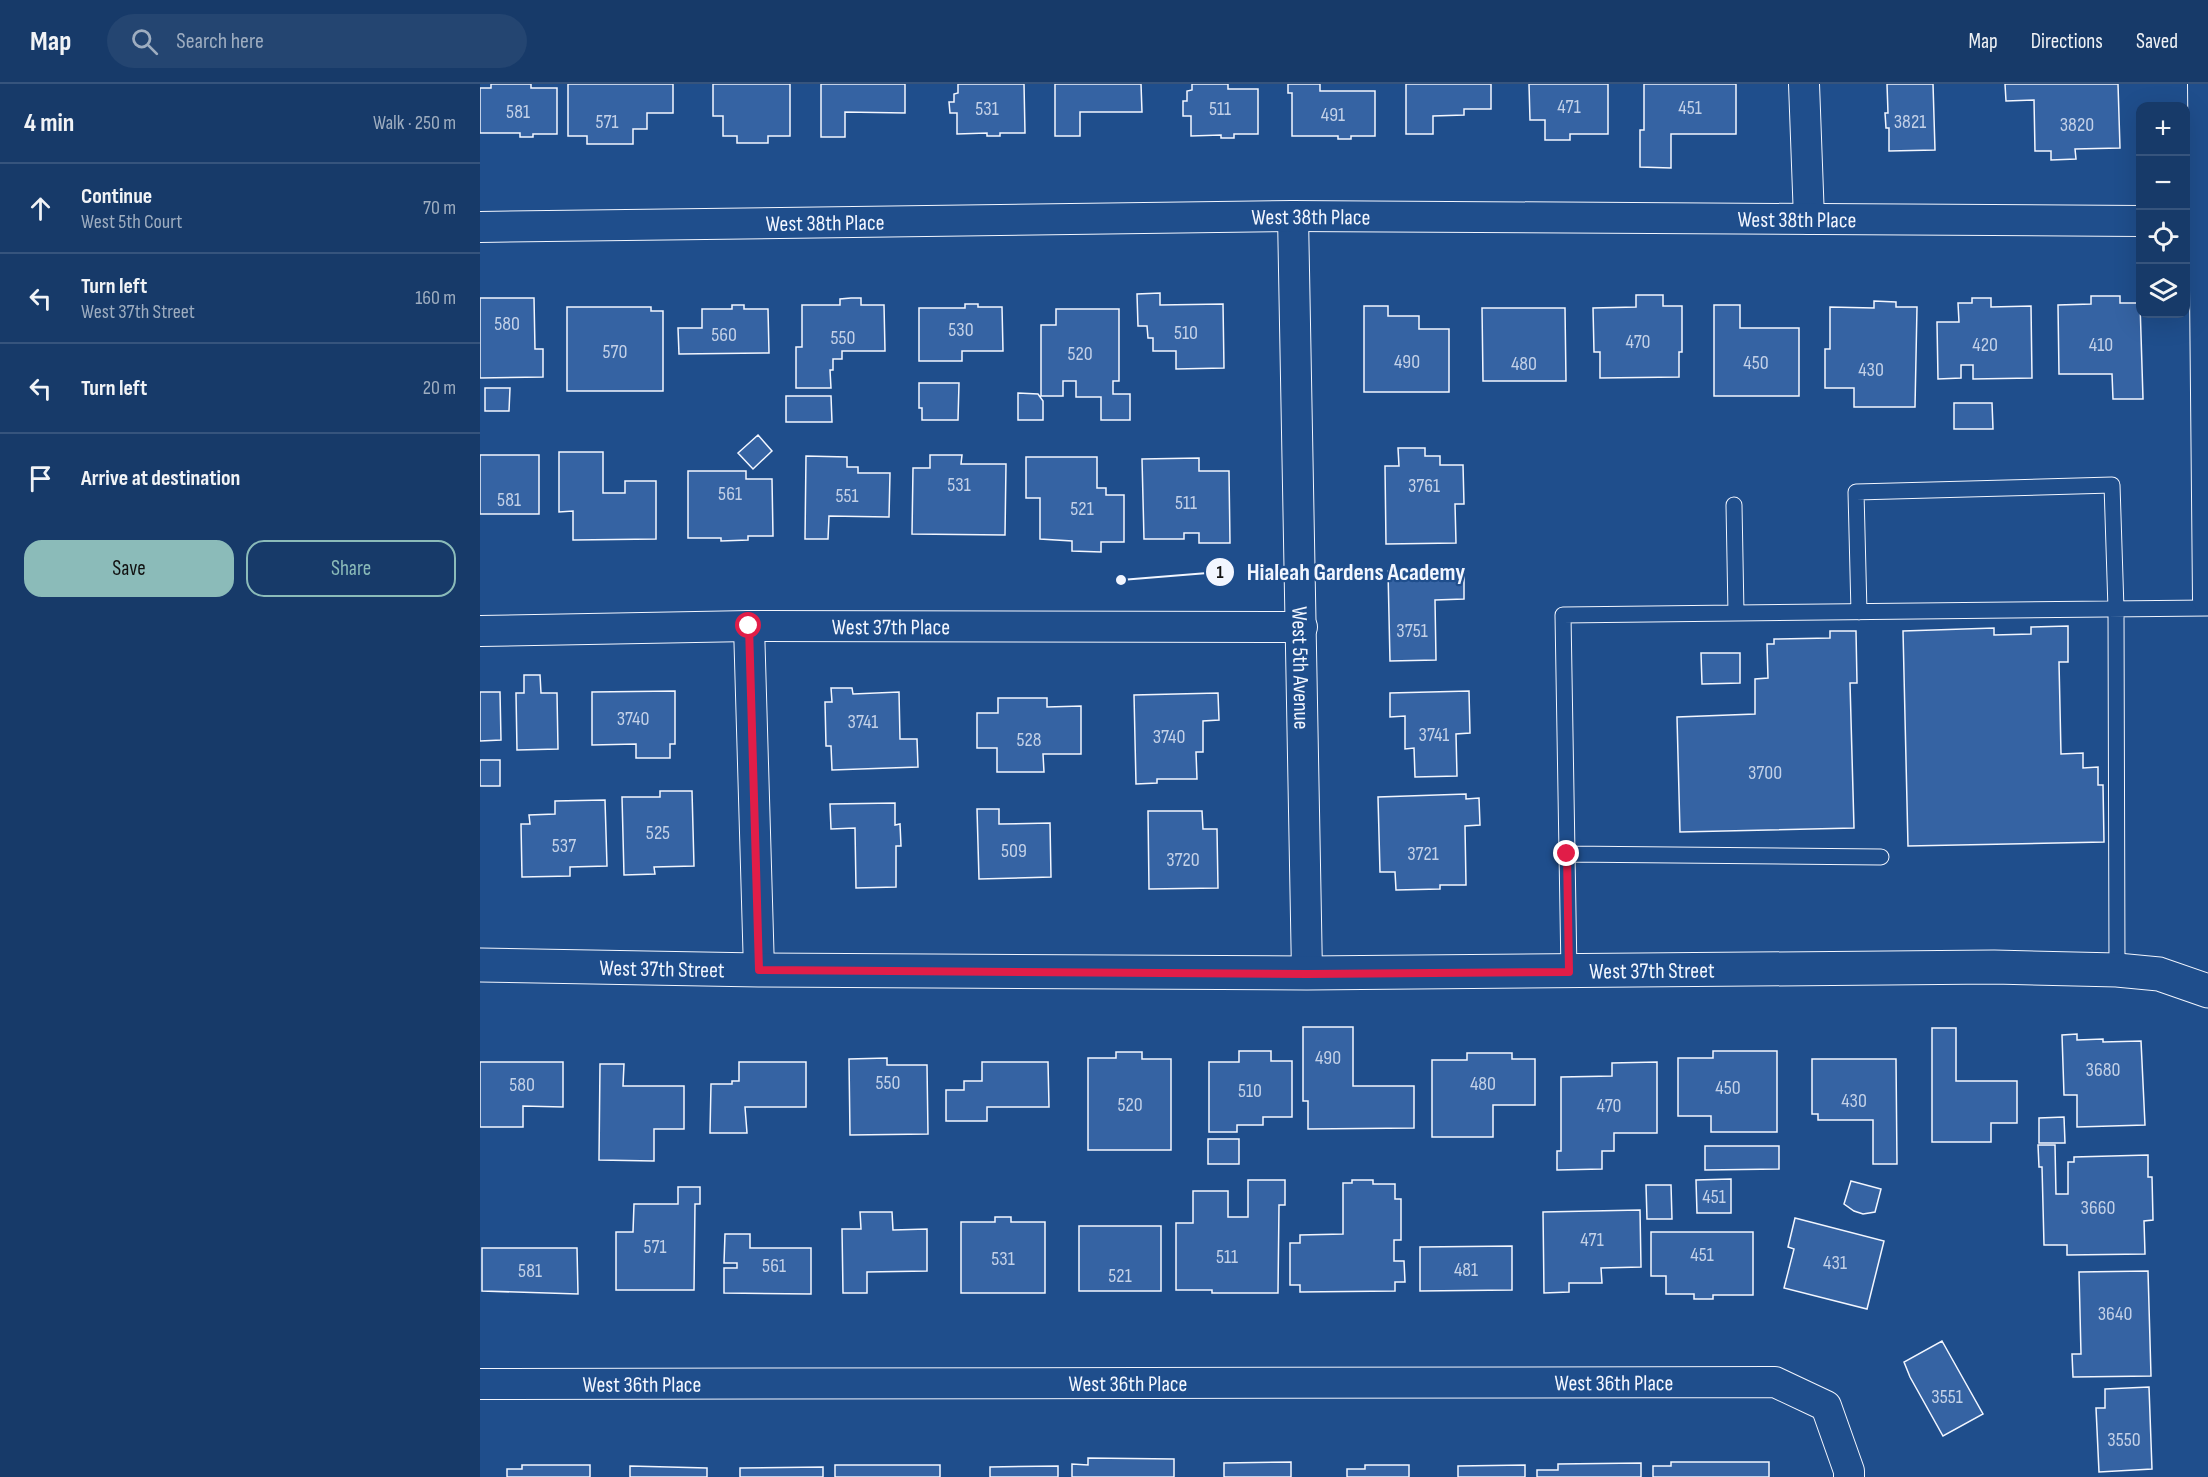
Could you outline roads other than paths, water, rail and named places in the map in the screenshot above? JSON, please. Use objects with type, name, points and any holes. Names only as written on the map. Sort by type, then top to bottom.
[{"type":"street","points":[[1804,84],[1809,219]]},
{"type":"street","points":[[2203,84],[2195,221],[2208,598]]},
{"type":"street","name":"West 38th Place","points":[[480,226],[1293,216],[2136,221]]},
{"type":"street","name":"West 5th Avenue","points":[[1293,216],[1307,974]]},
{"type":"street","points":[[749,626],[759,970]]},
{"type":"street","name":"West 37th Place","points":[[480,631],[749,626],[1302,627]]},
{"type":"street","name":"West 37th Street","points":[[480,965],[759,970],[1307,974],[1994,967],[2117,970],[2159,974],[2208,992]]},
{"type":"street","name":"West 36th Place","points":[[480,1384],[1775,1382],[1826,1406],[1849,1471],[1849,1477]]},
{"type":"lane","points":[[1859,612],[1856,492],[2112,485],[2116,609],[2117,970]]},
{"type":"lane","points":[[1734,505],[1736,613]]},
{"type":"lane","points":[[1569,972],[1563,615],[2208,608]]},
{"type":"lane","points":[[1567,854],[1881,857]]},
{"type":"place","name":"Hialeah Gardens Academy","points":[[1121,580]]}]
